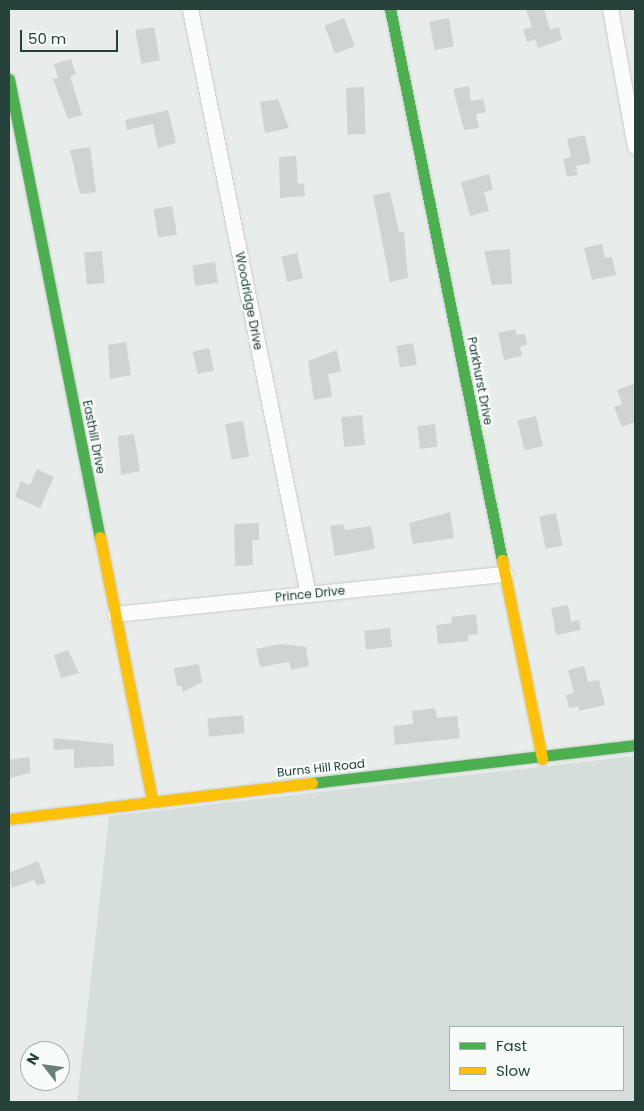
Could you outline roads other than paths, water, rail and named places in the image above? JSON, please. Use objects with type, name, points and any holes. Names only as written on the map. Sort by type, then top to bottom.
[{"type":"street","name":"Woodridge Drive","points":[[190,9],[308,594]]},
{"type":"street","name":"Parkhurst Drive","points":[[390,9],[542,759]]},
{"type":"street","points":[[610,9],[635,147]]},
{"type":"street","name":"Easthill Drive","points":[[9,78],[152,800]]},
{"type":"street","name":"Prince Drive","points":[[115,614],[505,574]]},
{"type":"street","name":"Burns Hill Road","points":[[9,819],[152,800],[542,759],[635,745]]}]
